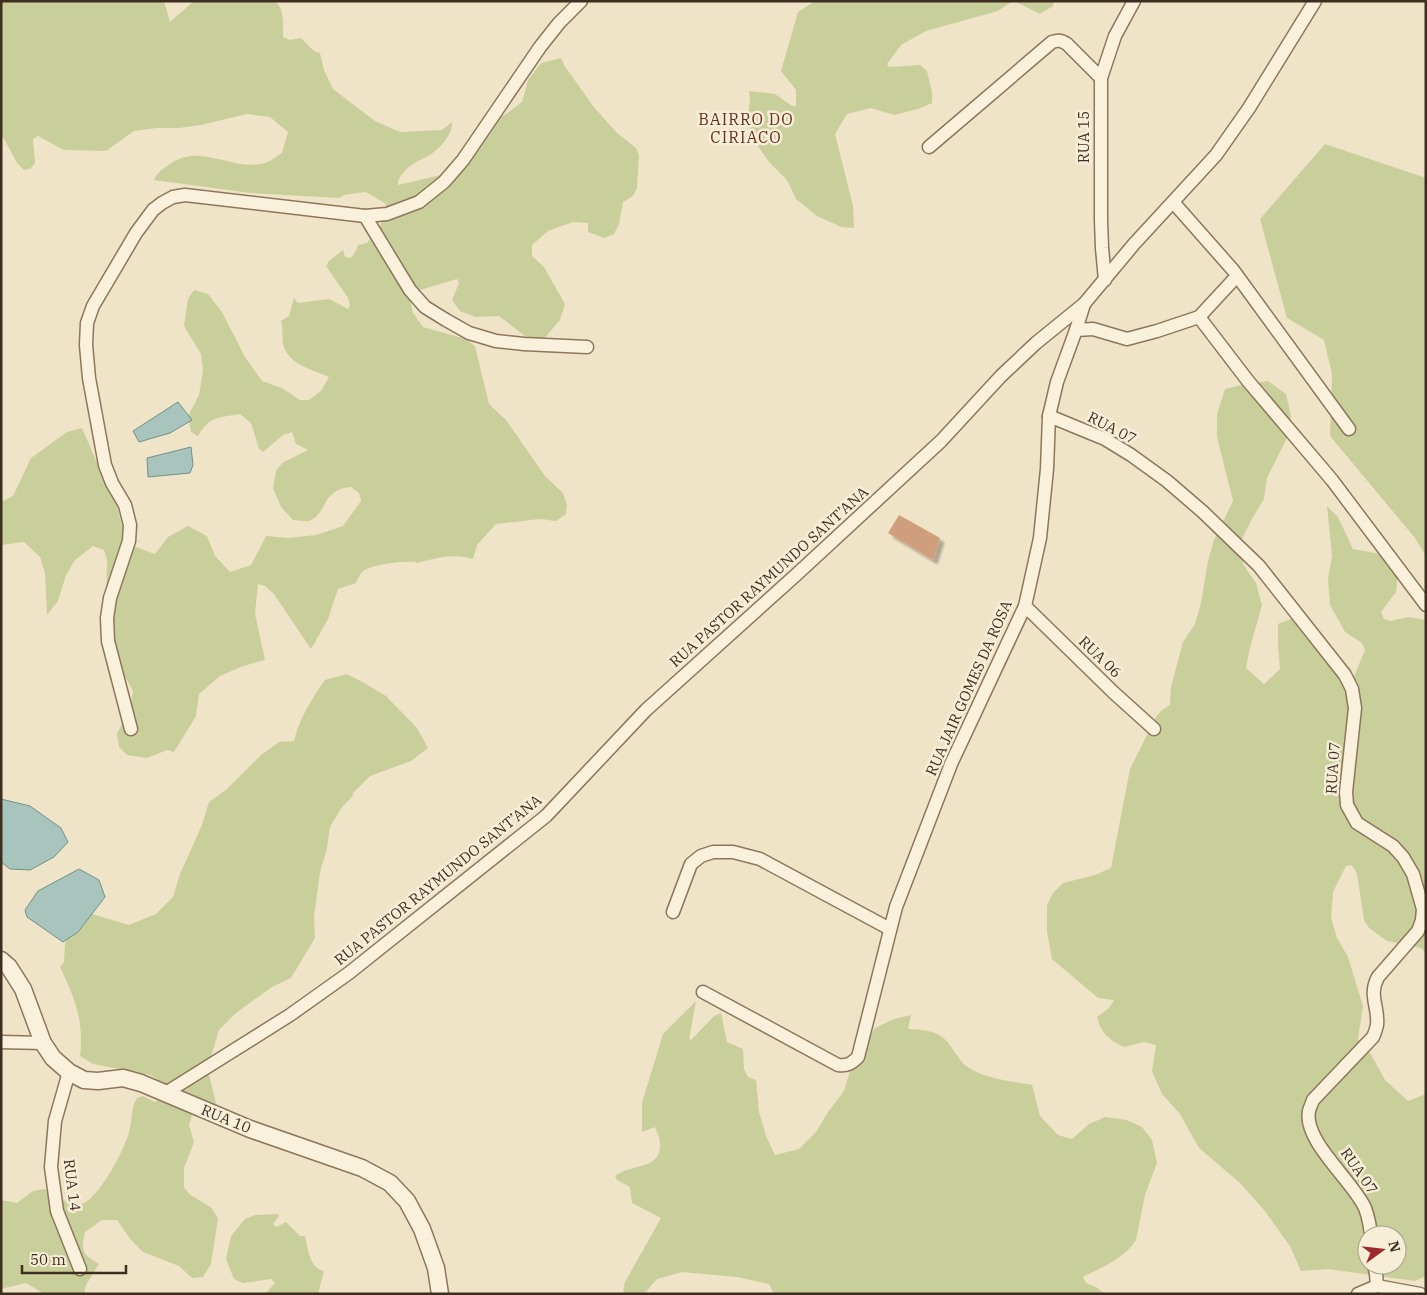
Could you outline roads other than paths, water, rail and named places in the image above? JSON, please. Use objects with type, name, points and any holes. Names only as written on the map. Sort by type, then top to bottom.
[{"type":"street","points":[[131,729],[108,641],[107,618],[110,598],[129,541],[130,525],[124,505],[105,466],[89,378],[86,345],[87,323],[93,306],[136,233],[153,210],[162,202],[173,197],[185,195],[365,216],[387,214],[419,202],[444,182],[463,160],[540,47],[559,23],[581,1]]},
{"type":"street","name":"RUA 15","points":[[1105,280],[1101,220],[1101,78],[1116,36],[1134,1]]},
{"type":"street","name":"RUA PASTOR RAYMUNDO SANT’ANA","points":[[164,1094],[290,1015],[349,973],[546,816],[646,710],[934,448],[1001,376],[1036,343],[1084,304],[1134,244],[1216,155],[1234,130],[1315,1]]},
{"type":"street","points":[[929,147],[1052,42],[1057,40],[1067,44],[1101,78]]},
{"type":"street","points":[[1173,202],[1237,276],[1349,429]]},
{"type":"street","points":[[365,216],[410,290],[425,307],[446,320],[469,333],[496,341],[587,347]]},
{"type":"street","points":[[1076,330],[1093,329],[1127,339],[1199,317],[1237,276]]},
{"type":"street","name":"RUA JAIR GOMES DA ROSA","points":[[703,992],[838,1066],[846,1066],[858,1057],[896,907],[951,764],[1025,606],[1040,538],[1047,470],[1049,416],[1057,382],[1084,304]]},
{"type":"street","points":[[1199,317],[1248,381],[1332,480],[1426,605]]},
{"type":"street","name":"RUA 07","points":[[1049,416],[1105,439],[1167,481],[1203,512],[1259,566],[1345,675],[1352,689],[1355,708],[1346,792],[1348,805],[1357,823],[1393,846],[1403,857],[1413,874],[1423,909],[1422,920],[1418,930],[1374,984],[1373,994],[1377,1026],[1374,1037],[1313,1100],[1308,1112],[1315,1139],[1357,1194],[1365,1209],[1369,1225]]},
{"type":"street","name":"RUA 06","points":[[1025,606],[1113,692],[1154,728]]},
{"type":"street","points":[[673,912],[691,864],[701,856],[713,852],[733,852],[760,860],[890,929]]},
{"type":"street","name":"RUA 10","points":[[1,960],[24,989],[43,1043],[53,1058],[70,1072],[84,1080],[131,1079],[250,1129],[362,1168],[390,1183],[407,1201],[422,1229],[436,1268],[440,1294]]},
{"type":"street","points":[[1,1042],[43,1043]]},
{"type":"street","name":"RUA 14","points":[[70,1072],[55,1121],[51,1167],[57,1211],[80,1270]]},
{"type":"street","points":[[1376,1275],[1377,1286]]},
{"type":"street","points":[[1358,1294],[1377,1286],[1420,1294]]},
{"type":"water","points":[[178,402],[192,420],[170,433],[139,442],[133,431]]},
{"type":"water","points":[[191,447],[193,465],[190,473],[148,477],[147,458]]},
{"type":"water","points":[[1,799],[30,806],[61,828],[68,842],[54,857],[30,870],[10,869],[1,862]]},
{"type":"water","points":[[79,869],[99,880],[105,897],[78,932],[63,942],[27,917],[25,910],[38,891]]},
{"type":"district","name":"BAIRRO DO CIRIACO","points":[[746,128]]}]
